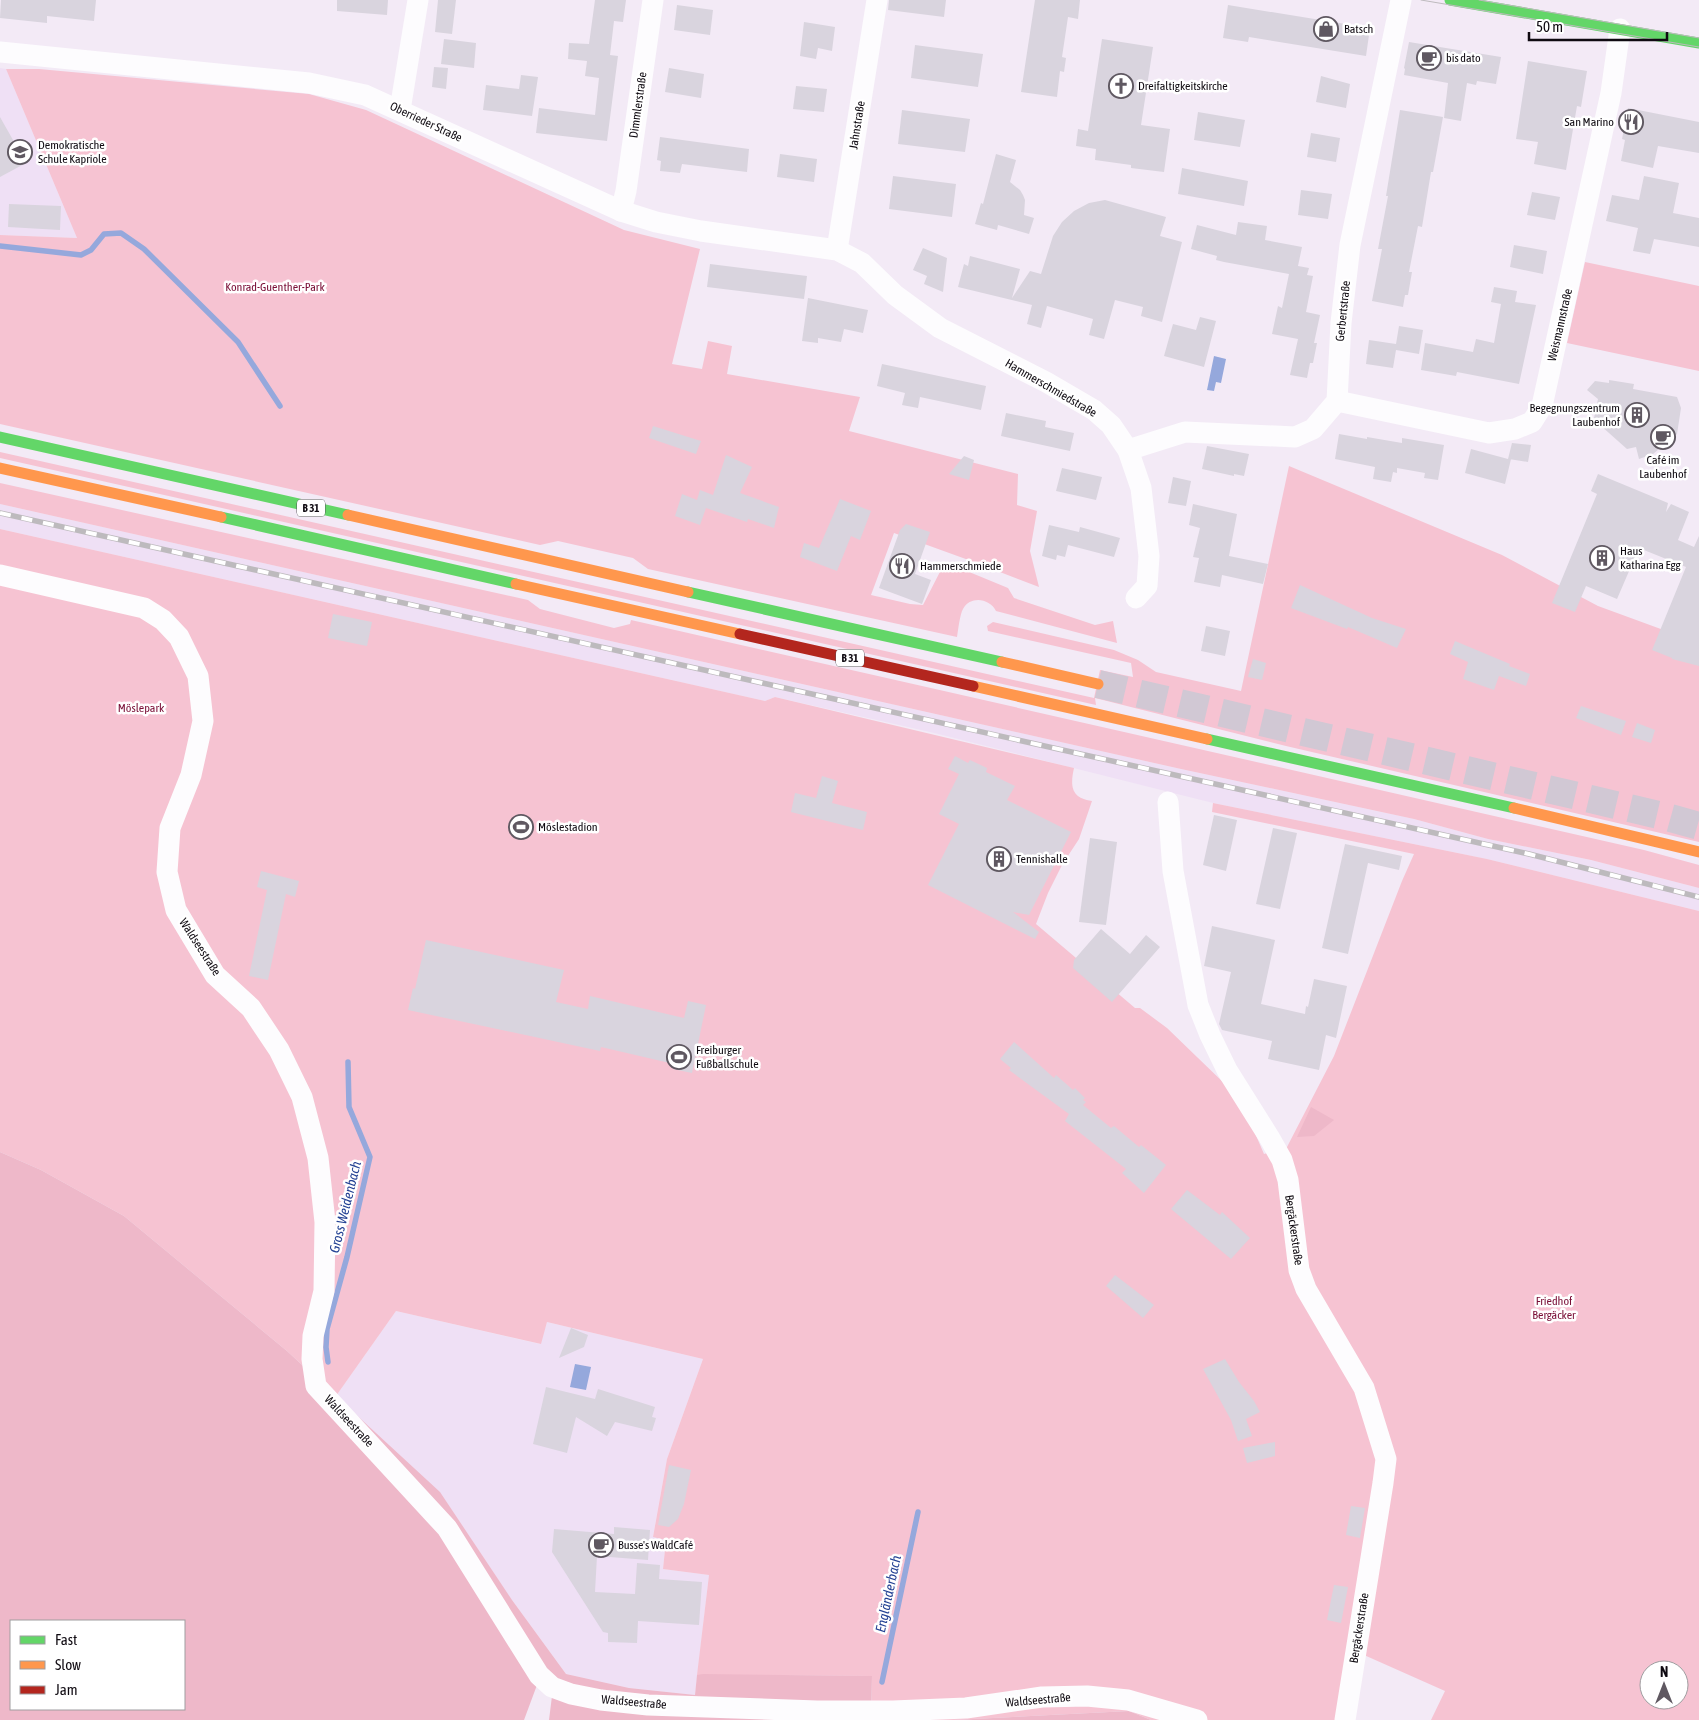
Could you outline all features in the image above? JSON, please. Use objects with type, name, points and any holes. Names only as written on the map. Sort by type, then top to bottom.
[{"type":"main road","points":[[1450,0],[1536,7],[1620,29],[1699,43]]},
{"type":"main road","name":"B 31","points":[[0,437],[1098,684]]},
{"type":"main road","name":"B 31","points":[[0,468],[1540,813],[1699,852]]},
{"type":"street","points":[[400,110],[418,0]]},
{"type":"street","name":"Dimmlerstraße","points":[[621,210],[626,191],[653,0]]},
{"type":"street","name":"Jahnstraße","points":[[837,250],[877,0]]},
{"type":"street","name":"Gerbertstraße","points":[[1337,401],[1341,323],[1350,245],[1400,0]]},
{"type":"street","name":"Weismannstraße","points":[[1337,401],[1489,433],[1515,429],[1532,422],[1536,417],[1542,406],[1578,246],[1611,93],[1620,29]]},
{"type":"street","name":"Oberrieder Straße","points":[[0,52],[309,83],[365,95],[621,210],[656,222],[701,231],[837,250]]},
{"type":"street","name":"Hammerschmiedstraße","points":[[837,250],[862,263],[895,295],[940,328],[1046,382],[1094,410],[1111,425],[1128,450],[1141,488],[1149,556],[1147,586],[1136,598]]},
{"type":"street","points":[[1128,450],[1185,432],[1295,437],[1313,429],[1337,401]]},
{"type":"street","name":"Waldseestraße","points":[[0,575],[144,608],[163,620],[179,637],[198,676],[203,721],[191,775],[170,828],[167,872],[176,910],[215,975],[251,1008],[278,1050],[302,1097],[318,1158],[325,1222],[324,1291],[312,1336],[312,1359],[316,1386],[447,1528],[539,1675],[552,1686],[571,1694],[601,1700],[648,1705],[893,1712],[966,1708],[1042,1697],[1087,1696],[1128,1700],[1197,1720]]},
{"type":"street","name":"Bergäckerstraße","points":[[1168,802],[1174,878],[1198,1005],[1227,1070],[1270,1136],[1282,1160],[1288,1180],[1299,1270],[1306,1290],[1364,1388],[1386,1459],[1384,1483],[1344,1720]]},
{"type":"shaded area","name":"Demokratische Schule Kapriole","points":[[0,68],[6,69],[77,238],[0,235]]},
{"type":"shaded area","points":[[0,504],[1181,769],[1414,819],[1488,839],[1591,860],[1699,888],[1699,911],[1487,859],[1213,803],[930,732],[775,697],[765,701],[0,529]]},
{"type":"shaded area","points":[[1311,1107],[1334,1120],[1314,1136],[1297,1137]]},
{"type":"shaded area","points":[[0,1152],[41,1170],[124,1216],[287,1351],[440,1492],[512,1600],[566,1674],[629,1688],[695,1695],[697,1675],[703,1674],[872,1676],[871,1720],[549,1720],[552,1696],[537,1685],[524,1720],[0,1720]]},
{"type":"shaded area","points":[[396,1311],[540,1344],[547,1322],[703,1359],[667,1459],[653,1536],[666,1539],[663,1569],[709,1575],[695,1695],[629,1688],[566,1674],[512,1600],[336,1396]]},
{"type":"shaded area","points":[[1129,1711],[1151,1720],[953,1720]]},
{"type":"green space","name":"Konrad-Guenther-Park","points":[[6,69],[39,69],[309,94],[366,110],[624,230],[700,249],[672,364],[702,369],[708,341],[732,346],[727,374],[860,397],[849,431],[1018,474],[1017,505],[1037,511],[1030,551],[1039,587],[894,533],[871,595],[923,605],[945,562],[1008,588],[1014,598],[1095,625],[1113,621],[1117,643],[996,611],[985,601],[980,600],[971,602],[963,609],[957,637],[648,569],[633,558],[558,541],[540,545],[0,424],[0,235],[77,238]]},
{"type":"green space","points":[[1585,262],[1699,286],[1699,371],[1567,343]]},
{"type":"green space","points":[[0,452],[1094,698],[1100,670],[1133,677],[1131,663],[988,631],[987,626],[993,622],[1114,650],[1138,660],[1156,672],[1241,691],[1289,466],[1502,555],[1598,606],[1699,643],[1699,842],[1286,746],[1095,698],[1096,705],[0,458]]},
{"type":"green space","points":[[0,483],[528,600],[540,609],[614,628],[630,624],[631,620],[1644,850],[1699,865],[1699,888],[1591,860],[1488,839],[1414,819],[1181,769],[0,504]]},
{"type":"green space","points":[[0,529],[765,701],[775,697],[1074,768],[1072,786],[1076,794],[1092,801],[1079,839],[1062,865],[1048,893],[1036,924],[1135,1008],[1140,1008],[1167,1028],[1227,1086],[1245,1110],[1264,1154],[1287,1147],[1334,1056],[1414,854],[1212,812],[1213,803],[1487,859],[1699,911],[1699,1720],[1431,1720],[1445,1691],[1364,1655],[1352,1720],[1151,1720],[1129,1711],[953,1720],[871,1720],[872,1676],[697,1675],[709,1575],[663,1569],[666,1540],[653,1537],[667,1459],[703,1359],[547,1322],[541,1344],[396,1311],[336,1396],[287,1351],[124,1216],[41,1170],[0,1152]]},
{"type":"water","points":[[1214,356],[1226,359],[1221,383],[1216,382],[1214,391],[1207,390]]},
{"type":"water","points":[[575,1364],[591,1367],[586,1390],[570,1387]]},
{"type":"building","points":[[1,0],[96,0],[94,21],[47,16],[47,23],[0,18]]},
{"type":"building","points":[[337,0],[388,0],[387,15],[337,11]]},
{"type":"building","points":[[438,0],[456,0],[452,34],[435,32]]},
{"type":"building","points":[[595,0],[626,0],[623,22],[614,21],[610,55],[618,56],[607,141],[536,133],[539,108],[595,115],[599,78],[585,76],[587,61],[568,59],[569,43],[589,44]]},
{"type":"building","points":[[889,0],[946,0],[944,17],[888,10]]},
{"type":"building","points":[[1035,0],[1080,0],[1078,19],[1068,17],[1062,57],[1066,58],[1064,72],[1060,71],[1057,97],[1021,92]]},
{"type":"building","points":[[677,5],[713,10],[710,35],[674,30]]},
{"type":"building","points":[[1228,5],[1370,28],[1366,56],[1249,37],[1248,42],[1223,38]]},
{"type":"building","points":[[804,22],[835,27],[832,51],[818,48],[816,59],[800,56]]},
{"type":"building","points":[[444,39],[476,43],[474,68],[441,64]]},
{"type":"building","name":"Dreifaltigkeitskirche","points":[[1102,39],[1153,47],[1141,125],[1170,129],[1164,172],[1131,168],[1131,165],[1095,160],[1096,149],[1076,146],[1078,129],[1088,131]]},
{"type":"building","points":[[1409,42],[1501,57],[1496,84],[1477,81],[1476,85],[1467,83],[1461,121],[1444,118],[1448,83],[1404,75]]},
{"type":"building","points":[[915,45],[983,54],[978,87],[911,78]]},
{"type":"building","points":[[1528,61],[1587,71],[1581,107],[1577,106],[1566,170],[1534,164],[1538,142],[1516,139]]},
{"type":"building","points":[[434,67],[448,68],[446,89],[432,87]]},
{"type":"building","points":[[669,68],[704,74],[701,98],[665,92]]},
{"type":"building","points":[[521,75],[538,77],[532,116],[483,110],[486,85],[519,89]]},
{"type":"building","points":[[1321,76],[1350,84],[1346,108],[1316,102]]},
{"type":"building","points":[[796,86],[827,89],[824,112],[793,109]]},
{"type":"building","points":[[1628,108],[1699,122],[1699,153],[1658,146],[1653,168],[1621,161],[1625,140],[1622,139]]},
{"type":"building","points":[[902,110],[970,119],[965,152],[898,144]]},
{"type":"building","points":[[1400,110],[1443,117],[1422,227],[1418,226],[1409,272],[1412,272],[1408,295],[1405,295],[1403,307],[1372,301],[1382,249],[1378,249],[1388,196],[1386,196]]},
{"type":"building","points":[[1198,112],[1245,120],[1240,147],[1194,140]]},
{"type":"building","points":[[0,117],[26,163],[0,177]]},
{"type":"building","points":[[1311,133],[1340,138],[1336,162],[1307,157]]},
{"type":"building","points":[[660,137],[749,149],[747,172],[682,164],[680,173],[660,171],[661,161],[657,160]]},
{"type":"building","points":[[780,154],[817,159],[814,182],[777,177]]},
{"type":"building","points":[[996,154],[1016,160],[1010,182],[1023,195],[1025,200],[1024,215],[1034,218],[1029,234],[998,225],[997,230],[975,224],[981,203],[983,204]]},
{"type":"building","points":[[1182,168],[1248,181],[1244,206],[1178,194]]},
{"type":"building","points":[[893,176],[956,184],[952,217],[889,209]]},
{"type":"building","points":[[1644,176],[1679,183],[1673,213],[1699,218],[1699,247],[1654,239],[1650,254],[1633,251],[1638,228],[1606,221],[1612,195],[1639,200]]},
{"type":"building","points":[[1301,190],[1332,194],[1328,219],[1298,215]]},
{"type":"building","points":[[1532,192],[1560,197],[1555,220],[1527,215]]},
{"type":"building","points":[[1105,200],[1166,217],[1160,236],[1182,242],[1162,322],[1141,316],[1143,307],[1115,300],[1104,339],[1089,335],[1093,319],[1047,306],[1041,328],[1027,324],[1032,305],[958,287],[964,264],[968,266],[970,256],[1020,269],[1012,298],[1030,271],[1041,274],[1053,236],[1062,222],[1074,211],[1089,203]]},
{"type":"building","points":[[9,204],[61,206],[60,230],[8,227]]},
{"type":"building","points":[[1238,222],[1267,226],[1265,240],[1302,247],[1298,266],[1309,268],[1307,275],[1313,276],[1306,312],[1320,315],[1314,343],[1317,343],[1313,363],[1310,363],[1307,378],[1290,375],[1298,339],[1272,334],[1278,306],[1282,308],[1289,274],[1216,260],[1217,256],[1191,249],[1197,225],[1236,235]]},
{"type":"building","points":[[1514,245],[1547,251],[1543,274],[1510,267]]},
{"type":"building","points":[[923,248],[947,258],[943,292],[924,284],[927,276],[913,270]]},
{"type":"building","points":[[710,264],[807,276],[804,299],[707,287]]},
{"type":"building","points":[[1494,287],[1517,291],[1515,302],[1536,305],[1519,384],[1457,372],[1456,376],[1421,370],[1425,343],[1473,352],[1476,339],[1494,343],[1501,304],[1491,302]]},
{"type":"building","points":[[808,298],[868,310],[863,333],[844,329],[841,342],[818,338],[818,343],[802,341]]},
{"type":"building","points":[[1200,317],[1216,321],[1204,367],[1164,356],[1173,324],[1196,330]]},
{"type":"building","points":[[1399,326],[1423,330],[1419,354],[1396,350],[1393,368],[1366,364],[1369,340],[1396,344]]},
{"type":"building","points":[[882,364],[986,386],[981,410],[920,397],[918,408],[902,405],[905,393],[877,386]]},
{"type":"building","name":"Begegnungszentrum Laubenhof","points":[[1609,380],[1634,384],[1633,389],[1677,397],[1681,408],[1677,434],[1653,454],[1639,459],[1636,447],[1627,449],[1600,425],[1593,423],[1598,399],[1587,390],[1595,381],[1609,383]]},
{"type":"building","points":[[1006,413],[1046,421],[1045,427],[1074,433],[1070,451],[1001,436]]},
{"type":"building","points":[[653,426],[701,441],[696,454],[649,438]]},
{"type":"building","points":[[1339,434],[1402,443],[1402,438],[1444,445],[1438,480],[1424,478],[1425,473],[1397,468],[1397,473],[1393,472],[1391,482],[1373,479],[1375,467],[1335,459]]},
{"type":"building","points":[[1512,443],[1531,445],[1528,462],[1511,459],[1505,484],[1465,473],[1471,449],[1508,459]]},
{"type":"building","points":[[1207,446],[1249,454],[1244,476],[1234,474],[1234,476],[1202,469]]},
{"type":"building","points":[[726,455],[752,467],[740,493],[779,507],[774,528],[748,519],[747,522],[706,508],[700,525],[675,516],[682,494],[697,500],[700,490],[713,495]]},
{"type":"building","points":[[964,456],[974,460],[969,480],[949,474]]},
{"type":"building","points":[[1062,468],[1102,477],[1096,500],[1056,491]]},
{"type":"building","name":"Haus Katharina Egg","points":[[1598,474],[1668,503],[1666,512],[1671,504],[1689,512],[1678,540],[1694,547],[1699,536],[1699,666],[1672,659],[1652,650],[1686,567],[1639,548],[1617,599],[1586,586],[1575,612],[1552,603],[1597,494],[1591,491]]},
{"type":"building","points":[[1173,477],[1191,481],[1186,506],[1168,503]]},
{"type":"building","points":[[840,499],[871,511],[860,540],[851,536],[837,571],[800,557],[804,543],[819,548]]},
{"type":"building","points":[[1193,504],[1237,514],[1229,556],[1268,564],[1263,584],[1222,575],[1220,587],[1194,582],[1199,558],[1193,557],[1200,528],[1189,525]]},
{"type":"building","points":[[906,524],[930,532],[915,574],[931,580],[922,604],[879,588],[900,530]]},
{"type":"building","points":[[1049,525],[1079,532],[1080,527],[1120,538],[1114,557],[1068,545],[1065,557],[1057,555],[1056,560],[1042,556]]},
{"type":"building","points":[[1300,585],[1372,618],[1406,629],[1397,648],[1348,627],[1347,629],[1291,608]]},
{"type":"building","points":[[333,614],[372,622],[367,646],[328,638]]},
{"type":"building","points":[[1206,626],[1230,631],[1225,656],[1201,651]]},
{"type":"building","points":[[1455,641],[1530,674],[1526,686],[1499,676],[1494,690],[1463,679],[1468,662],[1450,654]]},
{"type":"building","points":[[1253,659],[1266,663],[1262,680],[1248,677]]},
{"type":"building","points":[[1581,706],[1626,721],[1621,735],[1576,718]]},
{"type":"building","points":[[1637,723],[1655,730],[1651,743],[1632,737]]},
{"type":"building","name":"Tennishalle","points":[[955,756],[968,763],[970,760],[987,768],[986,772],[1015,786],[1007,800],[1071,832],[1029,915],[1013,912],[1039,932],[1035,939],[928,885],[959,824],[939,814],[959,774],[948,769]]},
{"type":"building","points":[[822,776],[838,781],[832,803],[867,812],[863,830],[791,812],[795,793],[816,798]]},
{"type":"building","points":[[1214,815],[1237,820],[1226,871],[1203,865]]},
{"type":"building","points":[[1273,828],[1297,833],[1280,909],[1256,904]]},
{"type":"building","points":[[1090,838],[1117,842],[1106,925],[1079,922]]},
{"type":"building","points":[[1345,844],[1402,856],[1399,870],[1368,863],[1348,954],[1322,948]]},
{"type":"building","points":[[261,871],[299,881],[295,897],[286,894],[268,980],[249,976],[267,890],[257,887]]},
{"type":"building","points":[[1212,926],[1275,940],[1261,1004],[1305,1014],[1314,979],[1347,986],[1336,1038],[1326,1035],[1319,1070],[1268,1059],[1272,1041],[1222,1030],[1219,1024],[1231,972],[1204,966]]},
{"type":"building","points":[[1101,929],[1130,954],[1146,935],[1160,947],[1112,1002],[1073,968],[1074,960]]},
{"type":"building","points":[[426,940],[564,970],[556,1002],[588,1009],[590,996],[684,1018],[688,1001],[706,1005],[692,1073],[673,1069],[674,1064],[601,1047],[600,1051],[408,1010],[413,988],[415,989]]},
{"type":"building","points":[[1014,1042],[1054,1078],[1056,1075],[1073,1090],[1075,1088],[1085,1098],[1083,1100],[1086,1102],[1083,1105],[1111,1128],[1114,1126],[1139,1147],[1141,1145],[1166,1165],[1144,1193],[1122,1173],[1126,1169],[1065,1121],[1069,1114],[1009,1070],[1011,1068],[1000,1059]]},
{"type":"building","points":[[1187,1190],[1220,1215],[1222,1212],[1250,1238],[1231,1259],[1171,1209]]},
{"type":"building","points":[[1115,1275],[1154,1305],[1143,1318],[1106,1286]]},
{"type":"building","points":[[571,1328],[588,1335],[584,1347],[559,1358]]},
{"type":"building","points":[[1225,1359],[1260,1412],[1246,1419],[1252,1436],[1238,1441],[1231,1420],[1203,1369]]},
{"type":"building","points":[[546,1387],[595,1399],[598,1389],[655,1407],[652,1417],[656,1418],[652,1431],[615,1422],[607,1436],[576,1417],[567,1453],[533,1444]]},
{"type":"building","points":[[1275,1442],[1275,1456],[1247,1463],[1243,1448]]},
{"type":"building","points":[[669,1465],[691,1470],[684,1504],[678,1519],[669,1527],[658,1525]]},
{"type":"building","points":[[1351,1506],[1365,1508],[1360,1538],[1346,1535]]},
{"type":"building","points":[[614,1527],[650,1530],[648,1560],[597,1556],[595,1592],[635,1594],[637,1563],[660,1565],[659,1579],[702,1582],[699,1625],[638,1621],[637,1643],[608,1642],[608,1633],[603,1632],[552,1552],[554,1529],[614,1534]]},
{"type":"building","points":[[1334,1585],[1348,1587],[1341,1623],[1327,1620]]},
{"type":"waterway","points":[[0,246],[81,255],[91,250],[104,234],[121,233],[144,249],[238,342],[280,406]]},
{"type":"waterway","name":"Gross Weidenbach","points":[[328,1362],[326,1347],[327,1329],[347,1257],[370,1157],[349,1107],[348,1062]]},
{"type":"waterway","name":"Engländerbach","points":[[882,1682],[918,1512]]},
{"type":"tunnel","points":[[1098,684],[1699,826]]},
{"type":"tram line","points":[[1421,0],[1699,47]]},
{"type":"tram line","points":[[1479,0],[1699,38]]},
{"type":"railway","points":[[0,513],[1529,854],[1699,897]]},
{"type":"traffic: fast","points":[[1450,0],[1699,43]]},
{"type":"traffic: fast","points":[[0,437],[348,515]]},
{"type":"traffic: fast","points":[[221,517],[516,584]]},
{"type":"traffic: fast","points":[[688,592],[1002,662]]},
{"type":"traffic: fast","points":[[1207,739],[1514,808]]},
{"type":"traffic: slow","points":[[0,468],[221,517]]},
{"type":"traffic: slow","points":[[348,515],[688,592]]},
{"type":"traffic: slow","points":[[516,584],[740,634]]},
{"type":"traffic: slow","points":[[1002,662],[1098,684]]},
{"type":"traffic: slow","points":[[973,686],[1207,739]]},
{"type":"traffic: slow","points":[[1514,808],[1699,852]]},
{"type":"traffic: jam","points":[[740,634],[973,686]]},
{"type":"place","name":"Batsch","points":[[1326,29]]},
{"type":"place","name":"bis dato","points":[[1429,58]]},
{"type":"place","name":"Dreifaltigkeitskirche","points":[[1121,86]]},
{"type":"place","name":"San Marino","points":[[1631,122]]},
{"type":"place","name":"Demokratische Schule Kapriole","points":[[20,152]]},
{"type":"place","name":"Begegnungszentrum Laubenhof","points":[[1637,415]]},
{"type":"place","name":"Café im Laubenhof","points":[[1663,437]]},
{"type":"place","name":"Haus Katharina Egg","points":[[1602,558]]},
{"type":"place","name":"Hammerschmiede","points":[[902,566]]},
{"type":"place","name":"Möslestadion","points":[[521,827]]},
{"type":"place","name":"Tennishalle","points":[[999,859]]},
{"type":"place","name":"Freiburger Fußballschule","points":[[679,1057]]},
{"type":"place","name":"Busse's WaldCafé","points":[[601,1545]]},
{"type":"park label","name":"Möslepark","points":[[141,708]]},
{"type":"park label","name":"Friedhof Bergäcker","points":[[1554,1308]]}]
